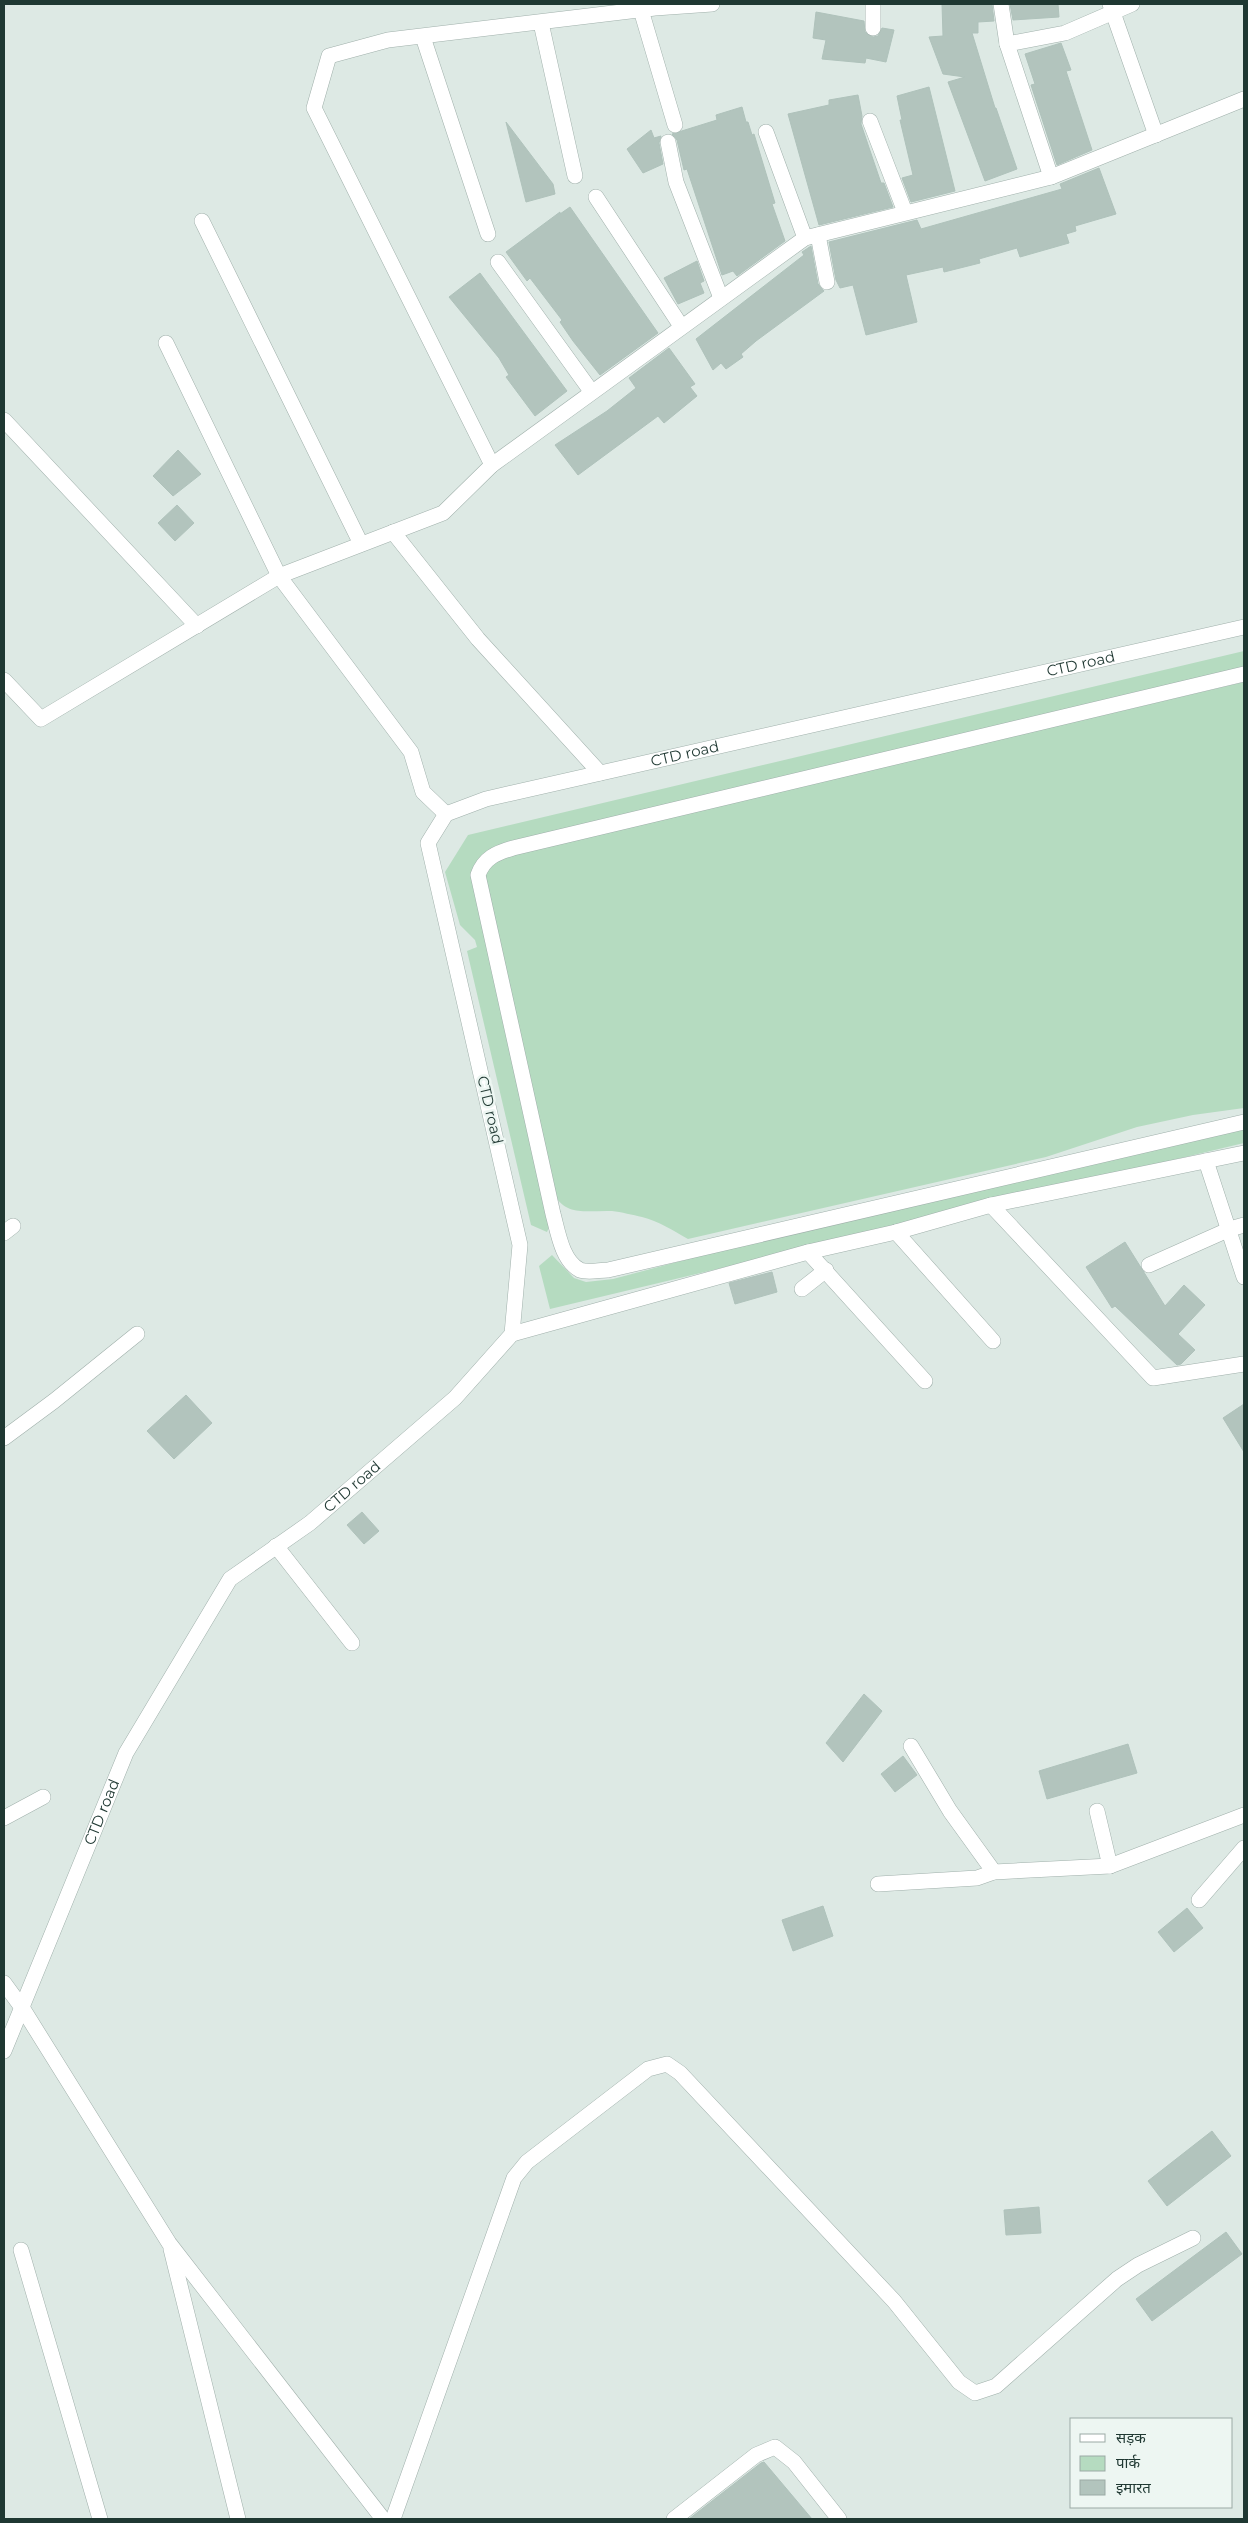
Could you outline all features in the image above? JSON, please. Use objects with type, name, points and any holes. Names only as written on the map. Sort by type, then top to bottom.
[{"type":"street","points":[[492,464],[314,108],[329,56],[388,40],[641,10],[712,4]]},
{"type":"street","points":[[873,28],[874,4]]},
{"type":"street","points":[[1001,4],[1007,44],[1051,177]]},
{"type":"street","points":[[1007,44],[1065,33],[1111,8],[1132,4]]},
{"type":"street","points":[[1111,8],[1156,135]]},
{"type":"street","points":[[641,10],[675,125]]},
{"type":"street","points":[[541,23],[575,176]]},
{"type":"street","points":[[423,37],[488,234]]},
{"type":"street","points":[[4,680],[42,719],[279,576],[443,513],[492,464],[681,326],[811,236],[905,212],[960,201],[1051,177],[1244,99]]},
{"type":"street","points":[[870,121],[905,212]]},
{"type":"street","points":[[766,132],[811,236],[827,282]]},
{"type":"street","points":[[668,142],[676,182],[721,298]]},
{"type":"street","points":[[596,197],[681,326]]},
{"type":"street","points":[[202,222],[361,544]]},
{"type":"street","points":[[498,262],[592,391]]},
{"type":"street","points":[[166,342],[279,576],[412,752],[424,792],[446,814]]},
{"type":"street","points":[[4,420],[198,626]]},
{"type":"street","points":[[393,532],[478,639],[600,773]]},
{"type":"street","name":"CTD road","points":[[4,2051],[23,2009],[126,1753],[230,1579],[310,1523],[455,1398],[512,1334],[520,1245],[428,842],[446,814],[486,799],[1244,627]]},
{"type":"street","points":[[1244,674],[513,848],[489,858],[481,866],[478,875],[478,885],[555,1242],[573,1264],[581,1270],[608,1270],[1244,1122]]},
{"type":"street","points":[[512,1334],[808,1252],[896,1232],[991,1205],[1244,1153]]},
{"type":"street","points":[[1206,1161],[1237,1227],[1244,1277]]},
{"type":"street","points":[[991,1205],[1153,1378],[1244,1364]]},
{"type":"street","points":[[1149,1265],[1237,1227]]},
{"type":"street","points":[[896,1232],[993,1341]]},
{"type":"street","points":[[808,1252],[925,1381]]},
{"type":"street","points":[[802,1288],[826,1270]]},
{"type":"street","points":[[4,1438],[54,1401],[137,1334]]},
{"type":"street","points":[[276,1546],[352,1643]]},
{"type":"street","points":[[911,1746],[950,1811],[994,1872]]},
{"type":"street","points":[[4,1818],[43,1797]]},
{"type":"street","points":[[1096,1811],[1110,1866]]},
{"type":"street","points":[[878,1884],[977,1878],[994,1872],[1110,1866],[1244,1815]]},
{"type":"street","points":[[1200,1900],[1244,1848]]},
{"type":"street","points":[[4,1983],[23,2009],[170,2243],[383,2519]]},
{"type":"street","points":[[393,2519],[514,2178],[527,2162],[648,2068],[667,2064],[680,2073],[894,2301],[959,2382],[975,2393],[996,2386],[1117,2279],[1138,2265],[1193,2238]]},
{"type":"street","points":[[170,2243],[238,2519]]},
{"type":"street","points":[[21,2250],[100,2519]]},
{"type":"street","points":[[674,2519],[756,2455],[775,2447],[794,2462],[839,2519]]},
{"type":"green space","points":[[1244,651],[1244,671],[476,864],[550,1225],[547,1232],[531,1225],[467,951],[477,947],[475,940],[460,925],[445,872],[468,835]]},
{"type":"green space","points":[[1244,682],[1244,1108],[1193,1115],[1137,1127],[1046,1157],[688,1239],[642,1217],[612,1211],[573,1210],[560,1203],[555,1196],[484,882],[488,865],[494,859]]},
{"type":"green space","points":[[1244,1128],[1244,1143],[550,1309],[539,1266],[552,1255],[574,1278],[586,1282],[613,1279],[760,1240]]},
{"type":"building","points":[[942,4],[992,4],[994,21],[978,22],[978,33],[972,33],[995,108],[1017,169],[985,181],[948,82],[965,77],[943,74],[929,37],[943,36]]},
{"type":"building","points":[[1010,4],[1058,4],[1059,17],[1013,20]]},
{"type":"building","points":[[816,12],[864,21],[865,32],[873,37],[878,36],[882,28],[894,30],[886,62],[866,58],[865,63],[822,59],[826,40],[813,38]]},
{"type":"building","points":[[1061,43],[1071,70],[1066,71],[1092,150],[1057,165],[1031,85],[1035,84],[1025,54]]},
{"type":"building","points":[[929,87],[955,191],[911,202],[902,178],[913,175],[900,120],[902,120],[897,96]]},
{"type":"building","points":[[858,95],[862,116],[861,124],[881,183],[884,183],[893,207],[819,225],[788,114],[829,105],[829,100]]},
{"type":"building","points":[[742,107],[746,122],[748,122],[752,135],[754,134],[775,203],[772,204],[785,241],[737,276],[733,271],[722,275],[687,169],[684,170],[677,140],[672,134],[717,120],[716,115]]},
{"type":"building","points":[[506,122],[553,184],[555,194],[526,202]]},
{"type":"building","points":[[651,130],[654,138],[661,136],[659,143],[663,164],[643,173],[627,149]]},
{"type":"building","points":[[1099,168],[1116,214],[1075,226],[1076,231],[1066,234],[1069,243],[1020,257],[1017,248],[979,259],[980,263],[944,272],[943,267],[906,275],[917,322],[866,335],[853,285],[840,288],[836,280],[829,242],[917,220],[921,229],[1062,189],[1060,184]]},
{"type":"building","points":[[570,207],[658,333],[600,375],[573,341],[560,322],[562,320],[530,278],[527,281],[506,252],[560,212],[560,214]]},
{"type":"building","points":[[811,246],[818,284],[824,291],[756,341],[741,354],[743,357],[726,369],[721,363],[713,370],[696,339],[804,255],[802,252]]},
{"type":"building","points":[[697,261],[704,281],[700,283],[704,293],[678,304],[664,278]]},
{"type":"building","points":[[480,273],[567,391],[535,416],[506,377],[509,375],[499,358],[449,297]]},
{"type":"building","points":[[669,348],[695,384],[690,387],[697,396],[664,423],[658,416],[578,475],[555,445],[607,411],[636,388],[629,378]]},
{"type":"building","points":[[178,450],[201,474],[173,496],[153,476]]},
{"type":"building","points":[[177,505],[194,523],[175,541],[158,523]]},
{"type":"building","points":[[1125,1242],[1165,1306],[1184,1285],[1205,1305],[1178,1334],[1195,1350],[1181,1364],[1177,1365],[1115,1306],[1112,1308],[1086,1267]]},
{"type":"building","points":[[772,1272],[777,1292],[735,1304],[729,1283]]},
{"type":"building","points":[[186,1395],[212,1423],[174,1459],[147,1431]]},
{"type":"building","points":[[1244,1404],[1244,1452],[1223,1418]]},
{"type":"building","points":[[362,1512],[379,1531],[364,1544],[347,1525]]},
{"type":"building","points":[[864,1694],[882,1711],[843,1762],[826,1743]]},
{"type":"building","points":[[1128,1744],[1137,1773],[1047,1799],[1039,1771]]},
{"type":"building","points":[[903,1756],[917,1775],[895,1792],[881,1774]]},
{"type":"building","points":[[823,1906],[833,1936],[793,1951],[782,1920]]},
{"type":"building","points":[[1187,1908],[1203,1928],[1174,1952],[1158,1932]]},
{"type":"building","points":[[1212,2131],[1231,2156],[1167,2206],[1148,2181]]},
{"type":"building","points":[[1039,2207],[1041,2233],[1006,2235],[1004,2210]]},
{"type":"building","points":[[1226,2232],[1242,2254],[1152,2321],[1136,2299]]},
{"type":"building","points":[[764,2462],[812,2519],[689,2519],[761,2463]]}]
